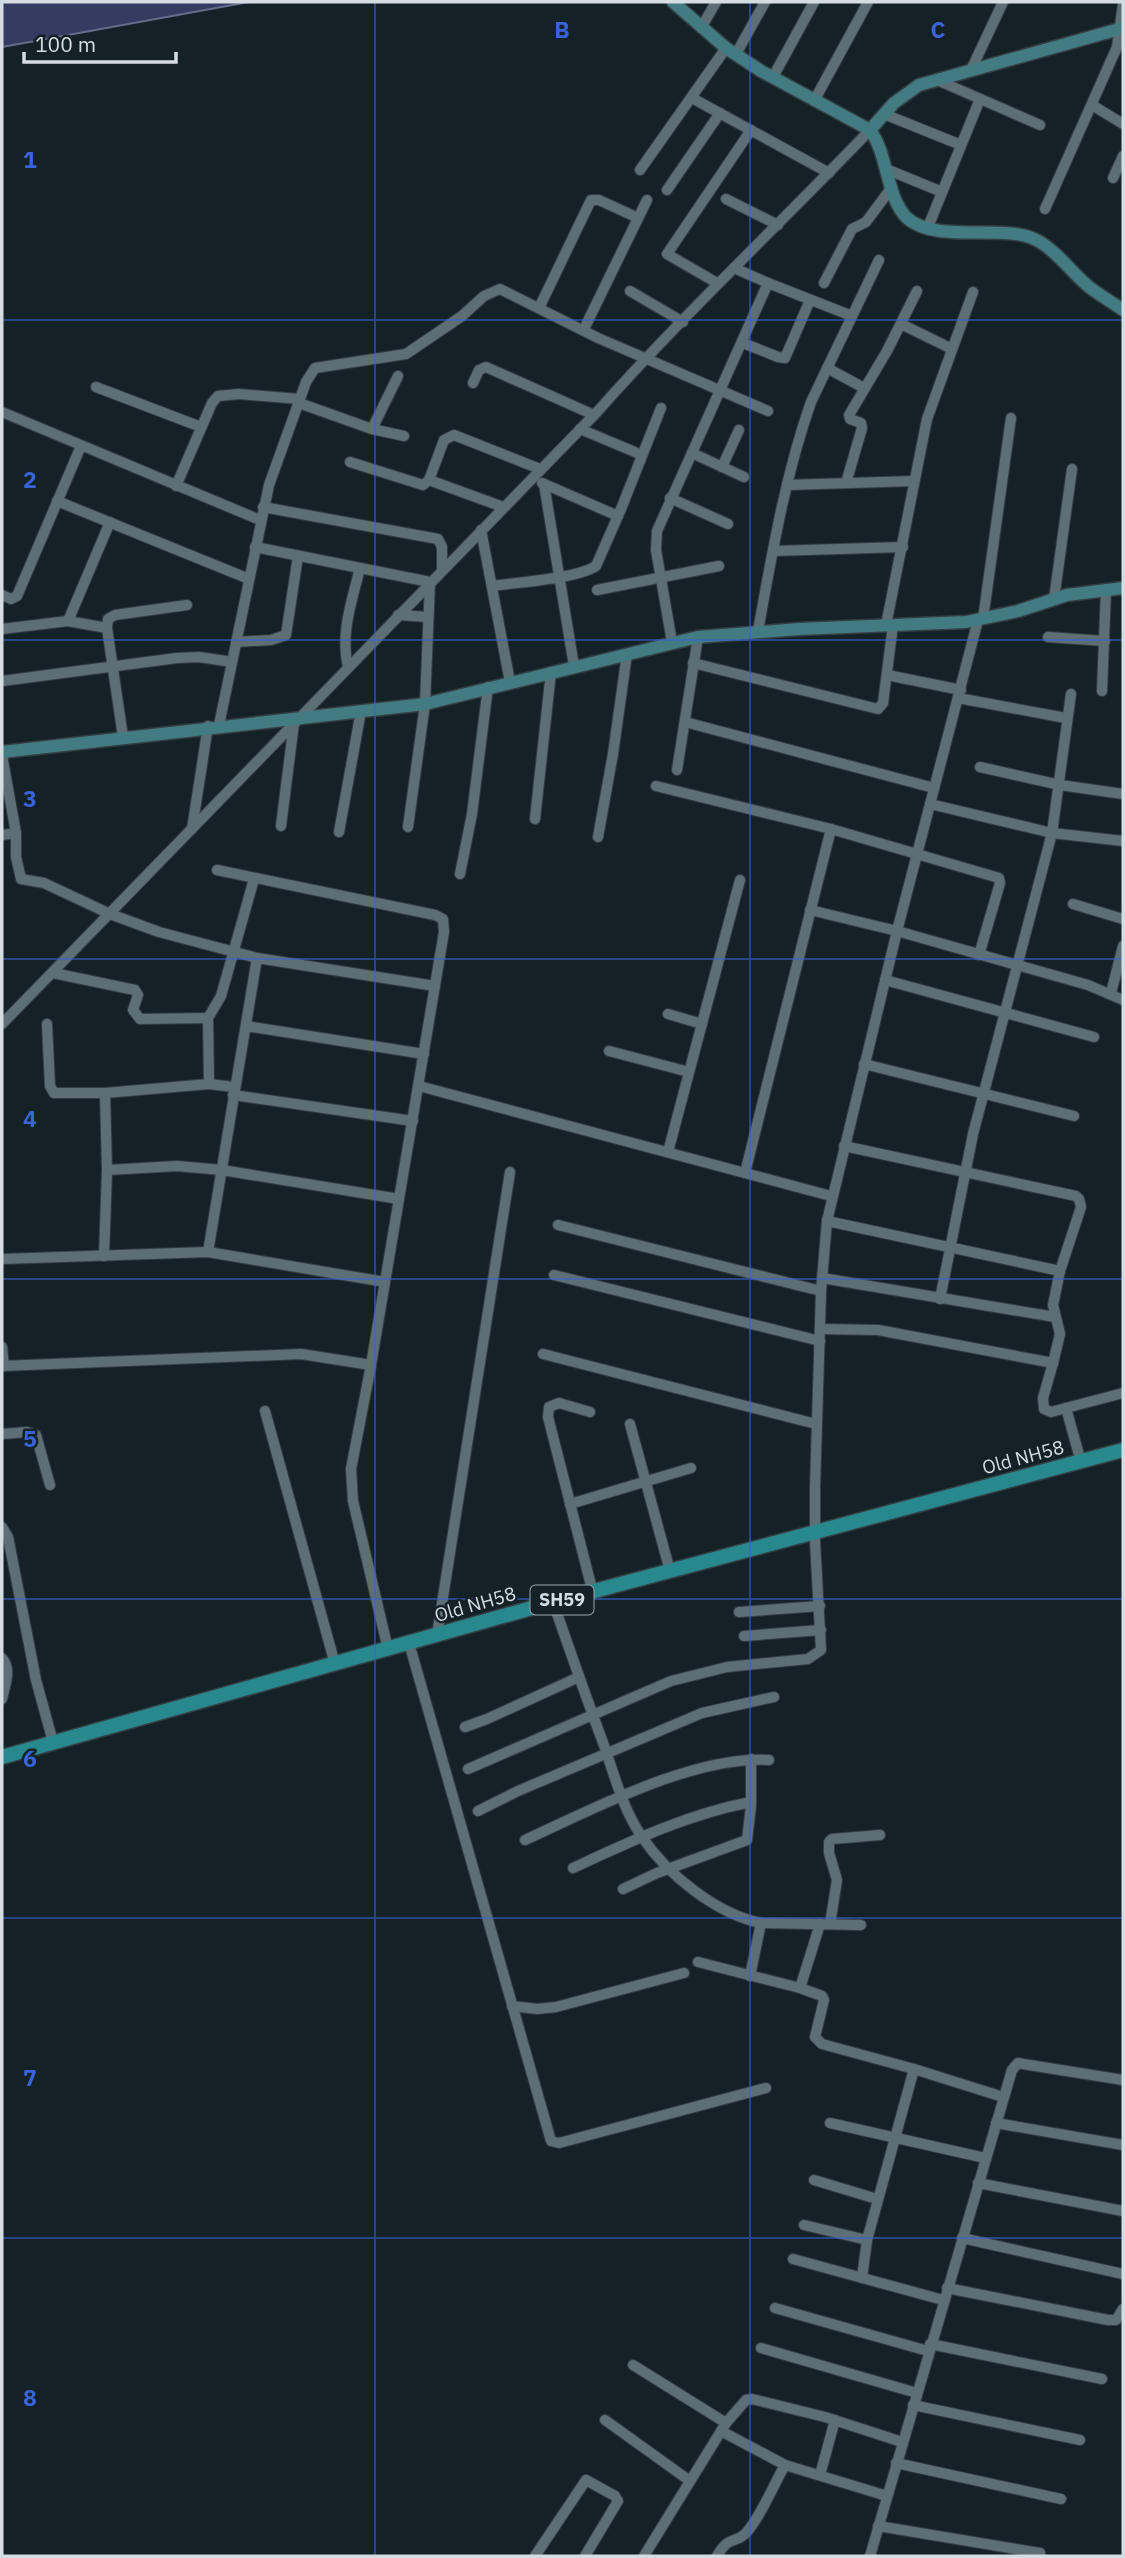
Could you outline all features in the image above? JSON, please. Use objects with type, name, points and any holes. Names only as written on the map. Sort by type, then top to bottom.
[{"type":"main road","name":"Old NH58","points":[[2,1756],[437,1635],[1089,1462],[1123,1450]]},
{"type":"main road","name":"Old NH58","points":[[1089,1462],[1123,1458]]},
{"type":"main road","name":"Old NH58","points":[[2,1764],[411,1650],[670,1571],[815,1536]]},
{"type":"street","points":[[673,2],[731,51],[814,101],[870,130],[904,215],[911,221],[928,227],[975,234],[1021,234],[1032,238],[1042,243],[1090,287],[1123,310]]},
{"type":"street","points":[[701,28],[716,2]]},
{"type":"street","points":[[640,170],[765,2]]},
{"type":"street","points":[[773,77],[814,2]]},
{"type":"street","points":[[814,101],[868,2]]},
{"type":"street","points":[[971,71],[1003,2]]},
{"type":"street","points":[[1045,209],[1120,49],[1123,4]]},
{"type":"street","points":[[2,1024],[594,415],[717,283],[778,225],[906,93],[937,80],[1121,28]]},
{"type":"street","points":[[937,80],[1040,125]]},
{"type":"street","points":[[692,97],[829,173]]},
{"type":"street","points":[[928,227],[980,99]]},
{"type":"street","points":[[1092,105],[1123,124]]},
{"type":"street","points":[[667,190],[720,113]]},
{"type":"street","points":[[884,114],[961,145]]},
{"type":"street","points":[[717,283],[667,254],[751,130]]},
{"type":"street","points":[[1113,178],[1123,156]]},
{"type":"street","points":[[886,169],[943,192]]},
{"type":"street","points":[[824,283],[852,229],[866,222],[892,187]]},
{"type":"street","points":[[726,199],[778,225]]},
{"type":"street","points":[[539,307],[591,200],[599,200],[638,218]]},
{"type":"street","points":[[584,329],[647,200]]},
{"type":"street","points":[[758,631],[787,485],[802,426],[879,260]]},
{"type":"street","points":[[734,268],[852,316]]},
{"type":"street","points":[[672,642],[656,539],[670,498],[722,390],[768,283]]},
{"type":"street","points":[[192,829],[214,726],[232,662],[263,507],[300,401],[315,368],[406,354],[461,316],[476,302],[500,289],[644,359],[768,411]]},
{"type":"street","points":[[629,291],[683,322]]},
{"type":"street","points":[[846,483],[862,428],[861,423],[851,420],[849,415],[901,324],[916,291]]},
{"type":"street","points":[[694,663],[874,708],[881,707],[887,675],[890,625],[927,419],[973,292]]},
{"type":"street","points":[[743,343],[778,358],[785,358],[810,300]]},
{"type":"street","points":[[901,324],[952,349]]},
{"type":"street","points":[[473,383],[479,370],[490,368],[594,415]]},
{"type":"street","points":[[827,368],[864,388]]},
{"type":"street","points":[[372,429],[398,376]]},
{"type":"street","points":[[96,387],[201,427]]},
{"type":"street","points":[[176,486],[212,403],[218,396],[239,394],[300,401],[372,429],[404,436]]},
{"type":"street","points":[[493,586],[558,576],[596,566],[661,408]]},
{"type":"street","points":[[2,412],[260,520]]},
{"type":"street","points":[[468,1769],[671,1681],[702,1671],[813,1657],[821,1650],[815,1536],[816,1424],[821,1291],[827,1221],[897,932],[981,620],[1011,418]]},
{"type":"street","points":[[580,429],[642,455]]},
{"type":"street","points":[[722,467],[739,430]]},
{"type":"street","points":[[350,462],[423,485],[429,480],[444,440],[454,435],[540,470]]},
{"type":"street","points":[[2,595],[11,599],[17,596],[81,446]]},
{"type":"street","points":[[692,453],[744,477]]},
{"type":"street","points":[[1054,599],[1072,469]]},
{"type":"street","points":[[531,478],[618,516]]},
{"type":"street","points":[[429,480],[503,507]]},
{"type":"street","points":[[787,485],[914,481]]},
{"type":"street","points":[[544,484],[574,666]]},
{"type":"street","points":[[670,498],[729,524]]},
{"type":"street","points":[[57,501],[250,579]]},
{"type":"street","points":[[263,507],[438,539],[442,547],[442,570]]},
{"type":"street","points":[[68,621],[110,522]]},
{"type":"street","points":[[481,530],[510,682]]},
{"type":"street","points":[[255,547],[430,582]]},
{"type":"street","points":[[773,551],[903,547]]},
{"type":"street","points":[[236,642],[271,640],[286,635],[298,556]]},
{"type":"street","points":[[597,590],[719,566]]},
{"type":"street","points":[[348,667],[344,635],[360,568]]},
{"type":"street","points":[[408,827],[425,704],[430,582]]},
{"type":"street","points":[[435,985],[257,958],[159,932],[110,914],[44,883],[21,879],[16,857],[16,833],[7,809],[2,753],[214,726],[425,704],[698,636],[981,620],[1054,599],[1123,588]]},
{"type":"street","points":[[1102,691],[1106,589]]},
{"type":"street","points":[[123,737],[107,628],[108,619],[116,615],[187,604]]},
{"type":"street","points":[[398,615],[428,617]]},
{"type":"street","points":[[2,629],[68,621],[107,628]]},
{"type":"street","points":[[677,770],[698,636]]},
{"type":"street","points":[[1048,637],[1104,641]]},
{"type":"street","points":[[598,837],[627,654]]},
{"type":"street","points":[[2,681],[199,657],[232,662]]},
{"type":"street","points":[[535,819],[551,673]]},
{"type":"street","points":[[887,675],[1066,718]]},
{"type":"street","points":[[460,874],[472,814],[488,687]]},
{"type":"street","points":[[940,1298],[965,1172],[1052,833],[1071,694]]},
{"type":"street","points":[[339,832],[361,711]]},
{"type":"street","points":[[281,826],[297,719]]},
{"type":"street","points":[[685,723],[934,788]]},
{"type":"street","points":[[980,768],[1060,785],[1123,794]]},
{"type":"street","points":[[656,786],[831,829],[999,878],[1000,883],[979,955]]},
{"type":"street","points":[[930,804],[1052,833],[1123,841]]},
{"type":"street","points":[[745,1173],[831,829]]},
{"type":"street","points":[[2,835],[16,833]]},
{"type":"street","points":[[218,870],[443,919],[444,932],[419,1086],[351,1469],[351,1485],[388,1649]]},
{"type":"street","points":[[209,1084],[208,1018],[221,996],[254,879]]},
{"type":"street","points":[[668,1152],[740,880]]},
{"type":"street","points":[[1073,904],[1123,919]]},
{"type":"street","points":[[810,910],[1088,985],[1123,1000]]},
{"type":"street","points":[[1111,993],[1123,946]]},
{"type":"street","points":[[208,1252],[257,958]]},
{"type":"street","points":[[53,973],[135,990],[138,995],[133,1010],[140,1019],[208,1018]]},
{"type":"street","points":[[885,980],[1094,1037]]},
{"type":"street","points":[[667,1014],[702,1024]]},
{"type":"street","points":[[47,1024],[51,1091],[58,1094],[105,1093],[209,1084],[234,1091],[413,1121]]},
{"type":"street","points":[[246,1026],[424,1054]]},
{"type":"street","points":[[609,1051],[689,1072]]},
{"type":"street","points":[[864,1064],[1074,1116]]},
{"type":"street","points":[[419,1086],[831,1196]]},
{"type":"street","points":[[104,1256],[107,1170],[105,1093]]},
{"type":"street","points":[[844,1146],[1072,1195],[1079,1199],[1081,1207],[1060,1270],[1053,1305],[1060,1334],[1043,1398],[1044,1409],[1051,1412],[1123,1393]]},
{"type":"street","points":[[107,1170],[177,1166],[222,1170],[399,1199]]},
{"type":"street","points":[[437,1635],[510,1172]]},
{"type":"street","points":[[827,1221],[1060,1270]]},
{"type":"street","points":[[558,1225],[821,1291]]},
{"type":"street","points":[[2,1259],[208,1252],[385,1282]]},
{"type":"street","points":[[554,1275],[820,1341]]},
{"type":"street","points":[[822,1278],[1055,1317]]},
{"type":"street","points":[[821,1329],[878,1330],[1053,1363]]},
{"type":"street","points":[[2,1347],[3,1366],[301,1354],[371,1365]]},
{"type":"street","points":[[543,1354],[816,1424]]},
{"type":"street","points":[[590,1412],[559,1404],[550,1407],[548,1412],[593,1593]]},
{"type":"street","points":[[1066,1408],[1089,1462]]},
{"type":"street","points":[[265,1411],[335,1664]]},
{"type":"street","points":[[630,1424],[670,1571]]},
{"type":"street","points":[[2,1434],[27,1432],[36,1435],[50,1485]]},
{"type":"street","points":[[570,1504],[691,1468]]},
{"type":"street","points":[[2,1527],[8,1537],[36,1680],[53,1742]]},
{"type":"street","points":[[554,1606],[621,1796],[642,1837],[670,1868],[709,1903],[749,1921],[861,1925]]},
{"type":"street","points":[[739,1612],[820,1606]]},
{"type":"street","points":[[744,1636],[821,1630]]},
{"type":"street","points":[[411,1650],[547,2136],[555,2144],[766,2088]]},
{"type":"street","points":[[2,1658],[6,1662],[8,1672],[2,1699]]},
{"type":"street","points":[[465,1727],[579,1677]]},
{"type":"street","points":[[478,1811],[518,1791],[702,1713],[774,1697]]},
{"type":"street","points":[[623,1889],[670,1868],[747,1840],[751,1802],[751,1759]]},
{"type":"street","points":[[525,1840],[621,1796],[701,1768],[751,1759],[769,1760]]},
{"type":"street","points":[[573,1868],[675,1822],[751,1802]]},
{"type":"street","points":[[800,1988],[825,1924],[836,1880],[829,1842],[832,1839],[880,1836]]},
{"type":"street","points":[[750,1976],[761,1923]]},
{"type":"street","points":[[698,1962],[818,1994],[824,2000],[814,2037],[817,2042],[1003,2096]]},
{"type":"street","points":[[512,2006],[537,2009],[556,2007],[684,1973]]},
{"type":"street","points":[[870,2556],[1012,2070],[1018,2063],[1123,2080]]},
{"type":"street","points":[[862,2278],[867,2240],[877,2199],[914,2069]]},
{"type":"street","points":[[830,2123],[985,2158]]},
{"type":"street","points":[[996,2123],[1123,2146]]},
{"type":"street","points":[[814,2180],[877,2199]]},
{"type":"street","points":[[978,2183],[1123,2211]]},
{"type":"street","points":[[803,2225],[867,2240]]},
{"type":"street","points":[[962,2238],[1123,2273]]},
{"type":"street","points":[[793,2259],[943,2300]]},
{"type":"street","points":[[947,2288],[1108,2320],[1116,2320],[1123,2309]]},
{"type":"street","points":[[775,2308],[929,2348],[1102,2379]]},
{"type":"street","points":[[761,2348],[917,2393]]},
{"type":"street","points":[[633,2365],[723,2427],[785,2465],[887,2496]]},
{"type":"street","points":[[644,2556],[723,2427],[741,2403],[752,2399],[835,2420],[902,2442]]},
{"type":"street","points":[[913,2405],[1080,2440]]},
{"type":"street","points":[[605,2420],[690,2481]]},
{"type":"street","points":[[820,2475],[835,2420]]},
{"type":"street","points":[[896,2463],[1061,2499]]},
{"type":"street","points":[[718,2556],[725,2543],[739,2538],[750,2527],[785,2465]]},
{"type":"street","points":[[536,2556],[586,2480],[615,2496],[618,2501],[585,2556]]},
{"type":"street","points":[[878,2526],[1040,2553]]},
{"type":"water","points":[[2,2],[249,2],[2,47]]}]
